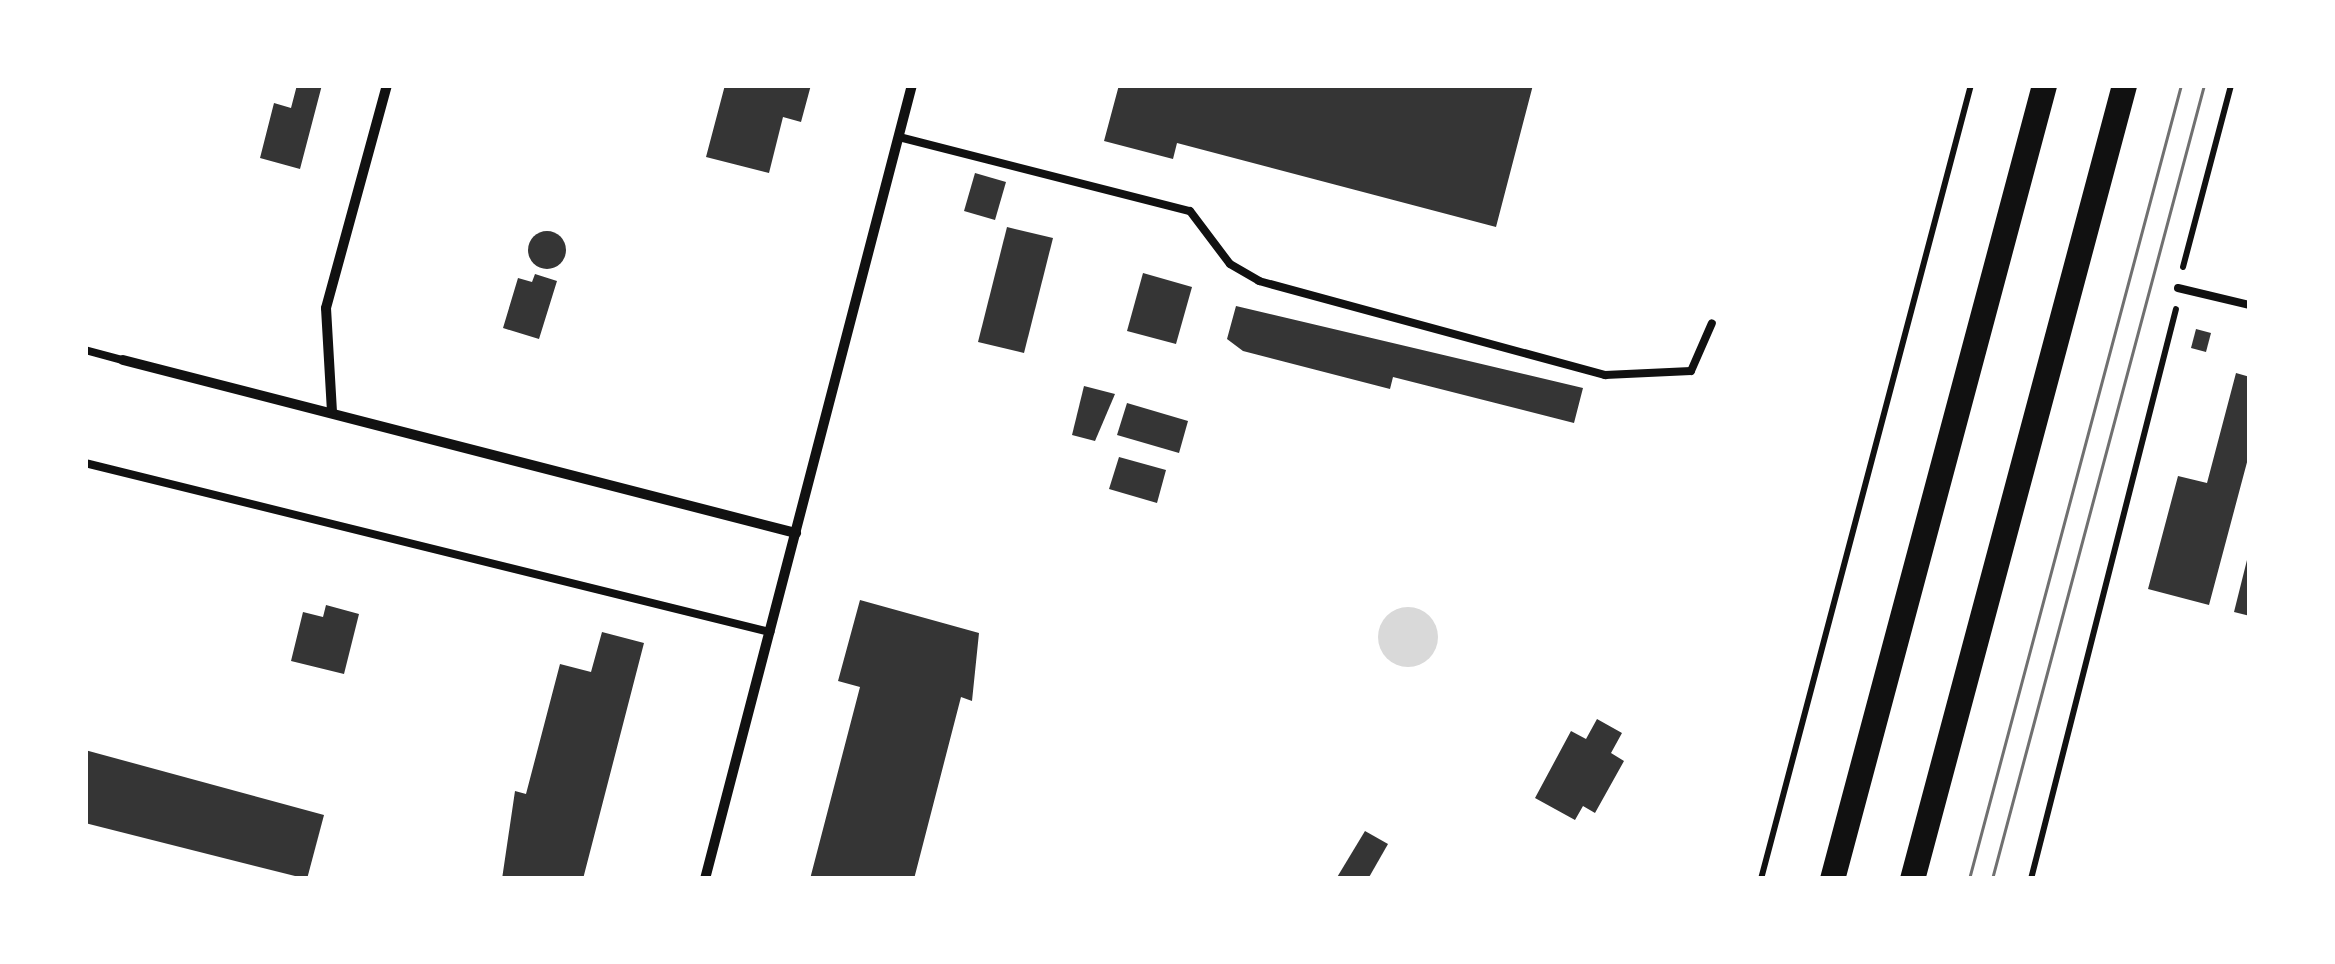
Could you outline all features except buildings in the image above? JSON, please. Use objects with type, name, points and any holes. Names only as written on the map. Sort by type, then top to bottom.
[{"type":"main road","points":[[1832,879],[2044,85]]},
{"type":"main road","points":[[1912,879],[2124,85]]},
{"type":"street","points":[[332,412],[326,308],[387,85]]},
{"type":"street","points":[[704,879],[912,85]]},
{"type":"street","points":[[123,360],[796,533]]},
{"type":"lane","points":[[898,137],[1190,212],[1230,264],[1259,281],[1605,375],[1691,371],[1712,323]]},
{"type":"lane","points":[[2178,288],[2250,305]]},
{"type":"lane","points":[[85,350],[123,360]]},
{"type":"lane","points":[[85,463],[770,632]]},
{"type":"path","points":[[1761,879],[1971,85]]},
{"type":"path","points":[[2031,879],[2231,85]]},
{"type":"shaded area","points":[[1408,607],[1429,616],[1438,637],[1429,658],[1408,667],[1387,658],[1378,637],[1387,616]]},
{"type":"tram line","points":[[1969,879],[2181,85]]},
{"type":"tram line","points":[[1992,879],[2204,85]]}]
